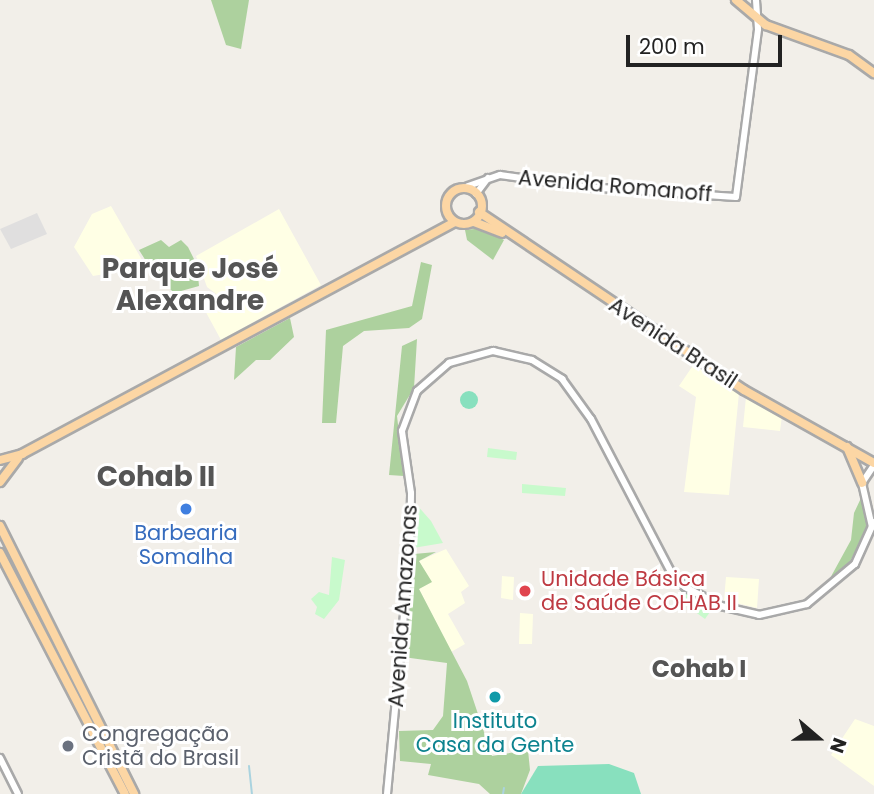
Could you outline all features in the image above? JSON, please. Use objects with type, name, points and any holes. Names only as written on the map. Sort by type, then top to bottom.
[{"type":"main road","points":[[736,0],[757,18],[796,40],[849,55],[874,73]]},
{"type":"main road","points":[[0,460],[22,454],[454,222],[466,226],[474,222],[479,212],[475,194],[468,186],[451,190],[448,202],[454,222]]},
{"type":"main road","name":"Avenida Brasil","points":[[479,212],[744,390],[874,464]]},
{"type":"main road","points":[[474,222],[514,238]]},
{"type":"main road","points":[[847,447],[862,483]]},
{"type":"main road","points":[[0,482],[22,454]]},
{"type":"main road","points":[[0,526],[134,794]]},
{"type":"main road","points":[[0,553],[125,794]]},
{"type":"street","points":[[756,0],[757,18]]},
{"type":"street","name":"Avenida Romanoff","points":[[489,176],[736,197],[757,18]]},
{"type":"street","points":[[468,186],[489,176]]},
{"type":"street","points":[[475,194],[489,176]]},
{"type":"street","name":"Avenida Amazonas","points":[[387,794],[410,552],[411,492],[402,431],[417,391],[449,363],[493,351],[532,360],[562,379],[591,419],[672,574],[685,587],[721,606],[759,615],[807,604],[855,564],[873,524],[864,500],[862,483]]},
{"type":"street","points":[[862,483],[874,464]]},
{"type":"street","points":[[864,500],[874,505]]},
{"type":"street","points":[[0,758],[18,794]]},
{"type":"shaded area","points":[[111,206],[146,267],[93,276],[74,247],[92,214]]},
{"type":"shaded area","points":[[279,209],[321,285],[221,340],[202,305],[219,296],[207,287],[196,256]]},
{"type":"shaded area","points":[[37,213],[47,234],[11,249],[0,229]]},
{"type":"shaded area","points":[[694,364],[739,393],[729,495],[684,492],[696,397],[679,386]]},
{"type":"shaded area","points":[[746,397],[782,416],[780,431],[743,427]]},
{"type":"shaded area","points":[[446,549],[469,586],[461,592],[465,603],[448,614],[465,644],[451,652],[419,589],[431,582],[419,561]]},
{"type":"shaded area","points":[[502,576],[514,577],[513,600],[501,598]]},
{"type":"shaded area","points":[[726,577],[759,579],[757,608],[724,600]]},
{"type":"shaded area","points":[[520,613],[533,614],[532,644],[519,644]]},
{"type":"shaded area","points":[[855,719],[874,726],[874,786],[831,755]]},
{"type":"green space","points":[[211,0],[249,0],[241,49],[226,45]]},
{"type":"green space","points":[[483,228],[504,240],[493,260],[467,240],[465,230]]},
{"type":"green space","points":[[161,240],[169,247],[181,240],[188,247],[197,265],[199,286],[174,293],[151,269],[139,250]]},
{"type":"green space","points":[[421,262],[432,265],[422,319],[409,328],[364,331],[343,346],[336,423],[322,423],[326,330],[412,306]]},
{"type":"green space","points":[[290,318],[294,337],[270,360],[256,360],[234,380],[236,347]]},
{"type":"green space","points":[[417,339],[414,388],[397,416],[404,476],[389,475],[402,346]]},
{"type":"green space","points":[[469,391],[475,394],[478,400],[475,406],[469,409],[463,406],[460,400],[463,394]]},
{"type":"green space","points":[[488,448],[517,452],[516,460],[487,457]]},
{"type":"green space","points":[[522,484],[566,488],[565,496],[522,493]]},
{"type":"green space","points":[[861,498],[869,525],[846,569],[828,582],[851,540],[854,513]]},
{"type":"green space","points":[[416,504],[431,521],[443,543],[413,548]]},
{"type":"green space","points":[[436,552],[419,561],[432,582],[419,589],[467,681],[492,756],[528,750],[530,770],[521,794],[490,794],[479,784],[428,775],[431,764],[400,761],[399,731],[433,730],[443,716],[447,663],[403,657],[414,554]]},
{"type":"green space","points":[[332,557],[345,560],[339,600],[324,619],[315,614],[317,607],[311,599],[319,592],[329,595]]},
{"type":"green space","points":[[681,590],[712,609],[705,619],[680,601]]},
{"type":"green space","points":[[609,764],[634,773],[641,794],[521,794],[538,766]]},
{"type":"waterway","points":[[249,766],[252,794]]},
{"type":"waterway","points":[[503,794],[504,788]]},
{"type":"place","name":"Barbearia Somalha","points":[[186,509]]},
{"type":"place","name":"Unidade Básica de Saúde COHAB II","points":[[525,591]]},
{"type":"place","name":"Instituto Casa da Gente","points":[[495,697]]},
{"type":"place","name":"Congregação Cristã do Brasil","points":[[68,746]]},
{"type":"district","name":"Parque José Alexandre","points":[[190,285]]},
{"type":"district","name":"Cohab II","points":[[156,477]]},
{"type":"district","name":"Cohab I","points":[[699,669]]}]
